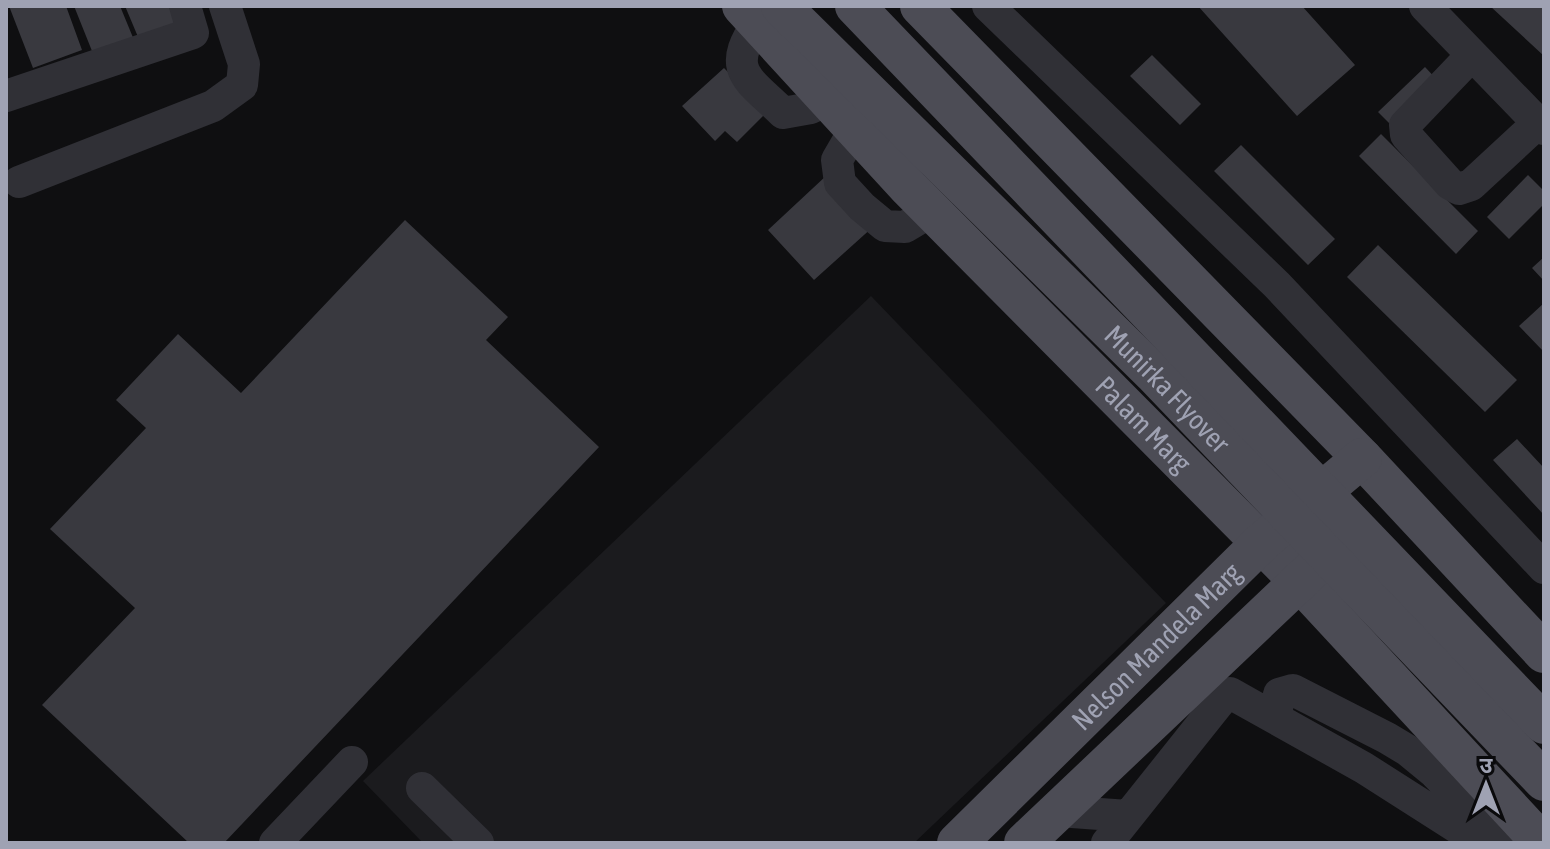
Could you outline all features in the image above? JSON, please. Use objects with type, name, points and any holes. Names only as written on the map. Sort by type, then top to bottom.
[{"type":"main road","name":"Munirka Flyover","points":[[855,6],[1544,724]]},
{"type":"main road","points":[[920,6],[1362,458],[1544,653]]},
{"type":"main road","name":"Munirka Flyover","points":[[760,12],[1154,374],[1544,781]]},
{"type":"main road","name":"Palam Marg","points":[[760,12],[827,98],[932,211],[1262,542],[1542,843]]},
{"type":"main road","name":"Nelson Mandela Marg","points":[[957,843],[1262,542],[1362,458]]},
{"type":"main road","name":"Nelson Mandela Marg","points":[[1024,843],[1058,811],[1218,681],[1299,581],[1396,497]]},
{"type":"street","points":[[6,96],[193,33],[185,6]]},
{"type":"street","points":[[19,182],[213,106],[242,85],[244,64],[225,6]]},
{"type":"street","points":[[988,6],[1277,285],[1544,568]]},
{"type":"street","points":[[1425,6],[1541,126],[1471,185],[1459,189],[1450,184],[1406,135],[1405,125],[1472,55]]},
{"type":"street","points":[[1107,843],[1218,681],[1364,768],[1469,839]]},
{"type":"street","points":[[1276,717],[1279,694],[1293,690],[1387,738],[1435,773],[1503,843]]},
{"type":"street","points":[[275,843],[352,762]]},
{"type":"street","points":[[422,788],[478,843]]},
{"type":"street","points":[[1058,811],[1128,816]]},
{"type":"shaded area","points":[[871,296],[1166,603],[914,843],[423,843],[363,781]]},
{"type":"building","points":[[9,6],[66,6],[82,50],[33,68]]},
{"type":"building","points":[[74,6],[120,6],[134,40],[94,56]]},
{"type":"building","points":[[125,6],[169,6],[178,29],[141,44]]},
{"type":"building","points":[[1198,6],[1302,6],[1355,65],[1297,116]]},
{"type":"building","points":[[1490,6],[1544,6],[1544,56]]},
{"type":"building","points":[[1152,55],[1201,104],[1180,125],[1130,76]]},
{"type":"building","points":[[1425,67],[1440,83],[1394,128],[1378,112]]},
{"type":"building","points":[[724,68],[772,107],[737,142],[725,131],[715,141],[682,106]]},
{"type":"building","points":[[1381,134],[1478,231],[1456,254],[1359,156]]},
{"type":"building","points":[[1241,145],[1335,239],[1308,265],[1214,171]]},
{"type":"building","points":[[827,175],[874,226],[814,280],[768,230]]},
{"type":"building","points":[[1528,175],[1544,191],[1544,204],[1509,239],[1487,217]]},
{"type":"building","points":[[405,220],[508,317],[486,340],[599,447],[224,843],[189,843],[42,705],[135,608],[50,529],[146,428],[116,400],[178,334],[241,393]]},
{"type":"building","points":[[1378,245],[1517,380],[1485,412],[1347,277]]},
{"type":"building","points":[[1544,257],[1544,281],[1532,268]]},
{"type":"building","points":[[1544,303],[1544,352],[1519,326]]},
{"type":"building","points":[[1517,439],[1544,468],[1544,515],[1493,460]]}]
